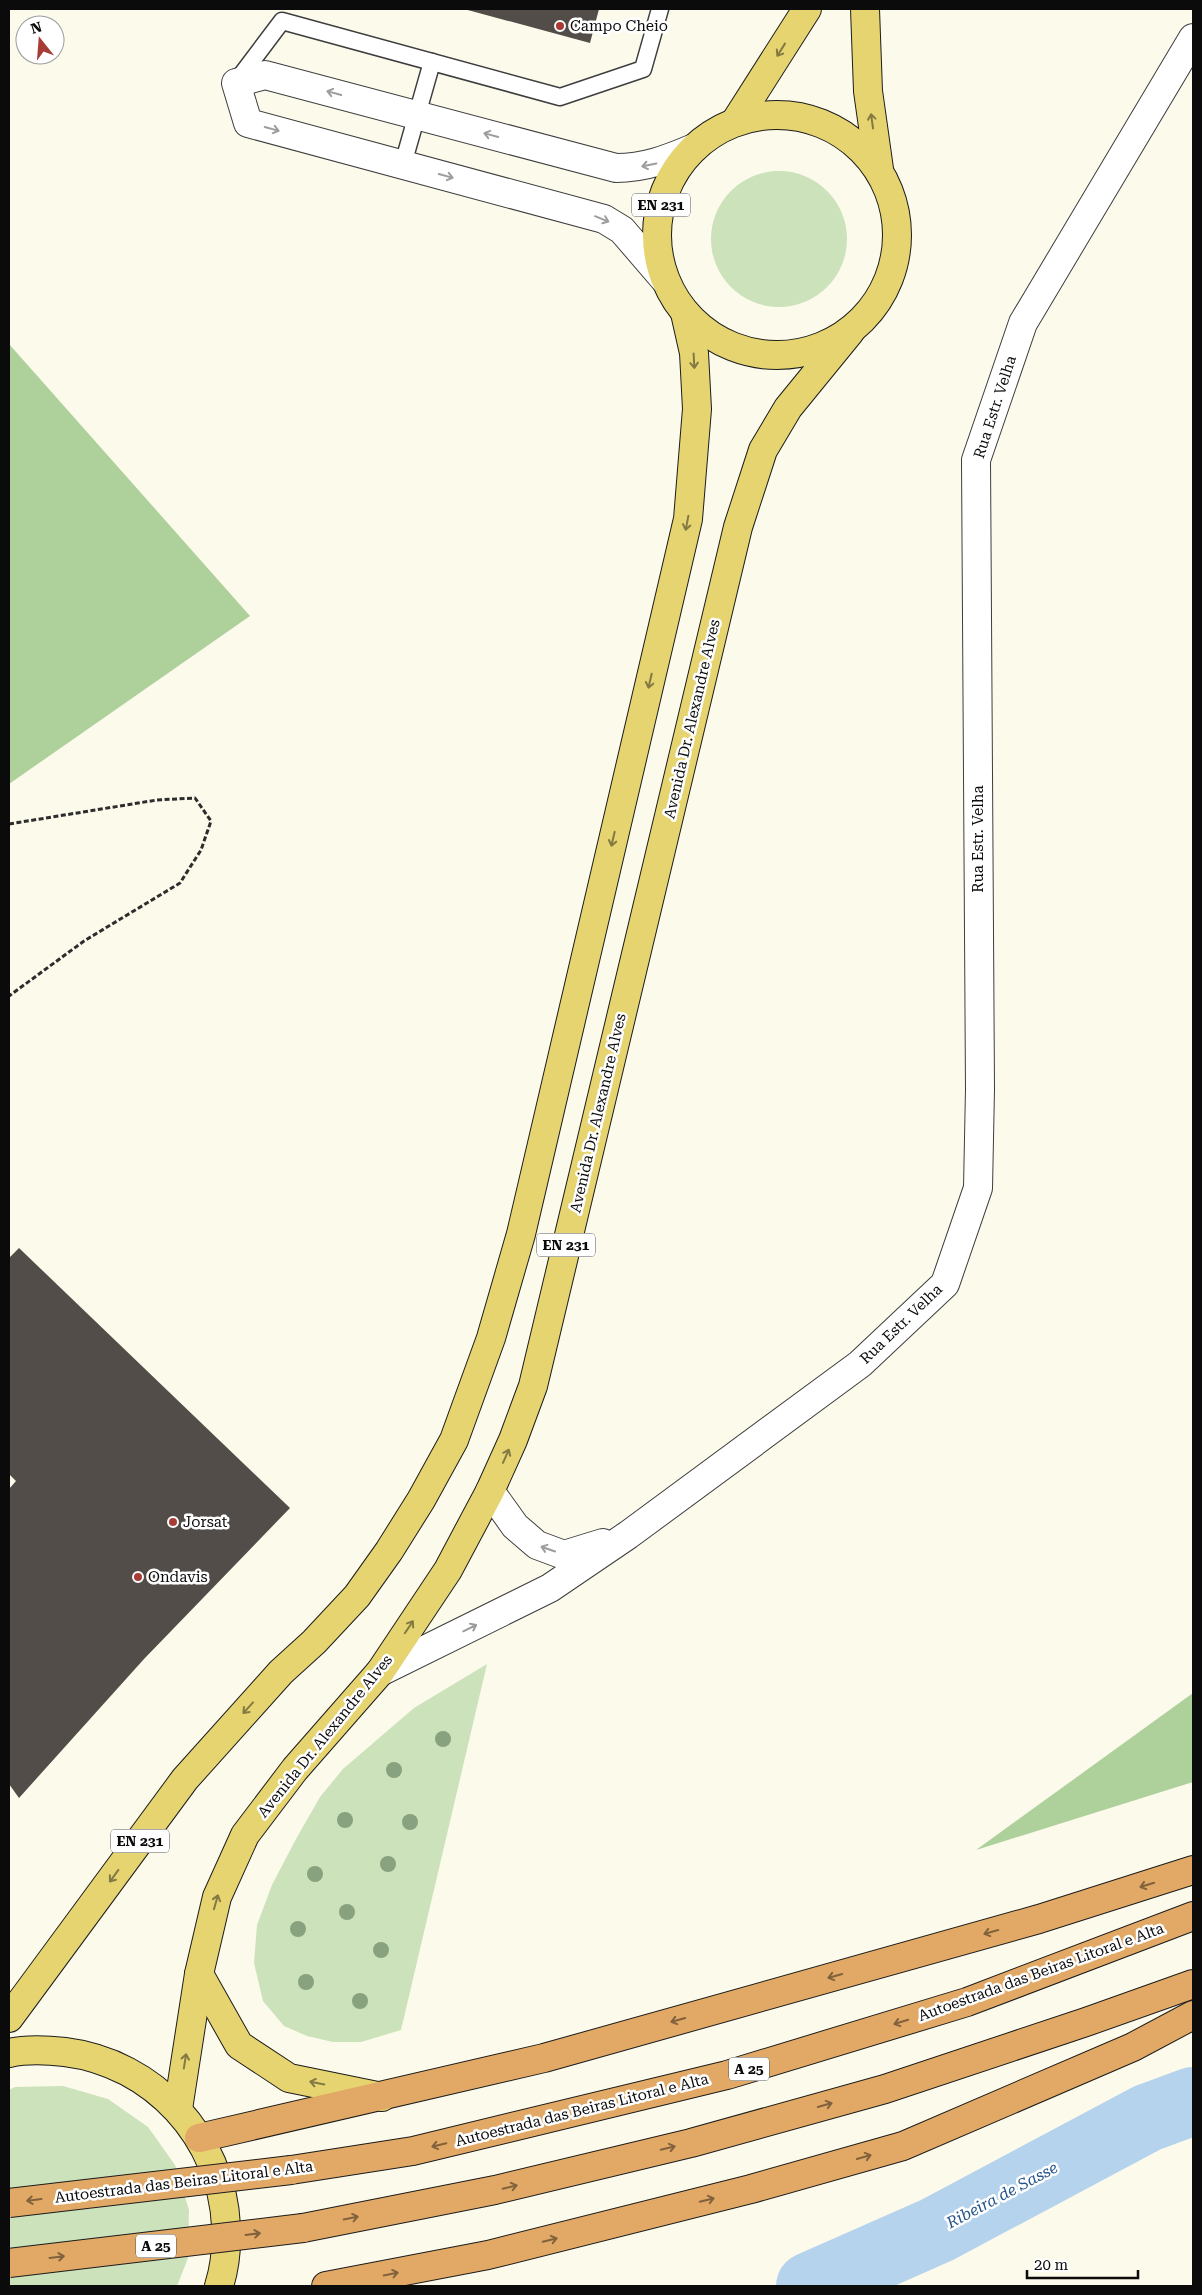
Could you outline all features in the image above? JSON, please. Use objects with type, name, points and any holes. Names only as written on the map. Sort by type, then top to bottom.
[{"type":"highway","points":[[199,2138],[544,2058],[1029,1922],[1193,1870]]},
{"type":"highway","name":"Autoestrada das Beiras Litoral e Alta","points":[[9,2203],[291,2170],[413,2151],[727,2075],[967,2002],[1193,1916]]},
{"type":"highway","name":"A 25","points":[[9,2263],[303,2228],[495,2190],[691,2143],[885,2089],[1193,1984]]},
{"type":"highway","points":[[326,2286],[488,2255],[751,2189],[904,2146],[1133,2047],[1193,2015]]},
{"type":"main road","name":"EN 231","points":[[735,122],[807,9]]},
{"type":"main road","name":"EN 231","points":[[865,9],[868,91],[879,169],[894,202],[898,238],[892,274],[875,306],[850,332],[818,349],[782,356],[745,352],[712,337],[685,313],[665,280],[657,245],[659,210],[672,176],[694,148],[714,133],[735,122],[775,114],[815,121],[851,139],[879,169]]},
{"type":"main road","name":"EN 231","points":[[9,2018],[185,1779],[281,1672],[314,1642],[356,1596],[421,1500],[454,1440],[492,1338],[521,1234],[688,519],[697,409],[694,353],[685,313]]},
{"type":"main road","name":"Avenida Dr. Alexandre Alves","points":[[178,2109],[199,1974],[217,1897],[245,1835],[295,1769],[380,1672],[448,1570],[490,1491],[513,1440],[533,1386],[738,527],[763,450],[788,408],[850,332]]},
{"type":"main road","points":[[199,1974],[239,2045],[289,2078],[382,2096]]},
{"type":"main road","points":[[9,2053],[48,2050],[84,2054],[119,2067],[150,2085],[178,2109],[199,2138],[216,2170],[225,2206],[227,2242],[219,2286]]},
{"type":"street","name":"Rua Estr. Velha","points":[[380,1672],[550,1588],[628,1535],[860,1364],[944,1284],[978,1188],[980,1080],[976,460],[1023,323],[1193,38]]},
{"type":"street","points":[[665,280],[622,230],[604,218],[248,122],[236,83],[265,75],[616,168],[636,168],[658,163],[694,148]]},
{"type":"street","points":[[490,1491],[515,1526],[537,1545],[564,1555],[628,1535]]},
{"type":"lane","points":[[236,83],[282,20],[560,97],[643,69],[660,9]]},
{"type":"lane","points":[[404,164],[432,62]]},
{"type":"path","points":[[9,824],[158,800],[194,798],[211,821],[201,850],[180,882],[84,941],[9,996]]},
{"type":"green space","points":[[779,171],[805,176],[827,191],[842,213],[847,239],[842,265],[827,287],[805,302],[779,307],[753,302],[731,287],[716,265],[711,239],[716,213],[731,191],[753,176]]},
{"type":"green space","points":[[9,344],[250,616],[9,784]]},
{"type":"green space","points":[[487,1664],[401,2030],[361,2042],[333,2042],[307,2036],[284,2026],[263,2001],[254,1963],[257,1925],[272,1885],[296,1839],[320,1797],[343,1769],[414,1708]]},
{"type":"green space","points":[[1193,1693],[1193,1782],[976,1850]]},
{"type":"green space","points":[[63,2086],[108,2099],[148,2127],[175,2165],[189,2210],[188,2258],[177,2286],[9,2286],[9,2090],[15,2087]]},
{"type":"building","name":"Campo Cheio","points":[[464,9],[599,9],[590,43]]},
{"type":"building","points":[[19,1248],[290,1508],[144,1659],[19,1798],[9,1784],[9,1489],[16,1481],[9,1474],[9,1258]]},
{"type":"waterway","name":"Ribeira de Sasse","points":[[810,2286],[937,2230],[1147,2118],[1193,2101]]},
{"type":"place","name":"Campo Cheio","points":[[560,26]]},
{"type":"place","name":"Jorsat","points":[[173,1522]]},
{"type":"place","name":"Ondavis","points":[[138,1577]]}]
